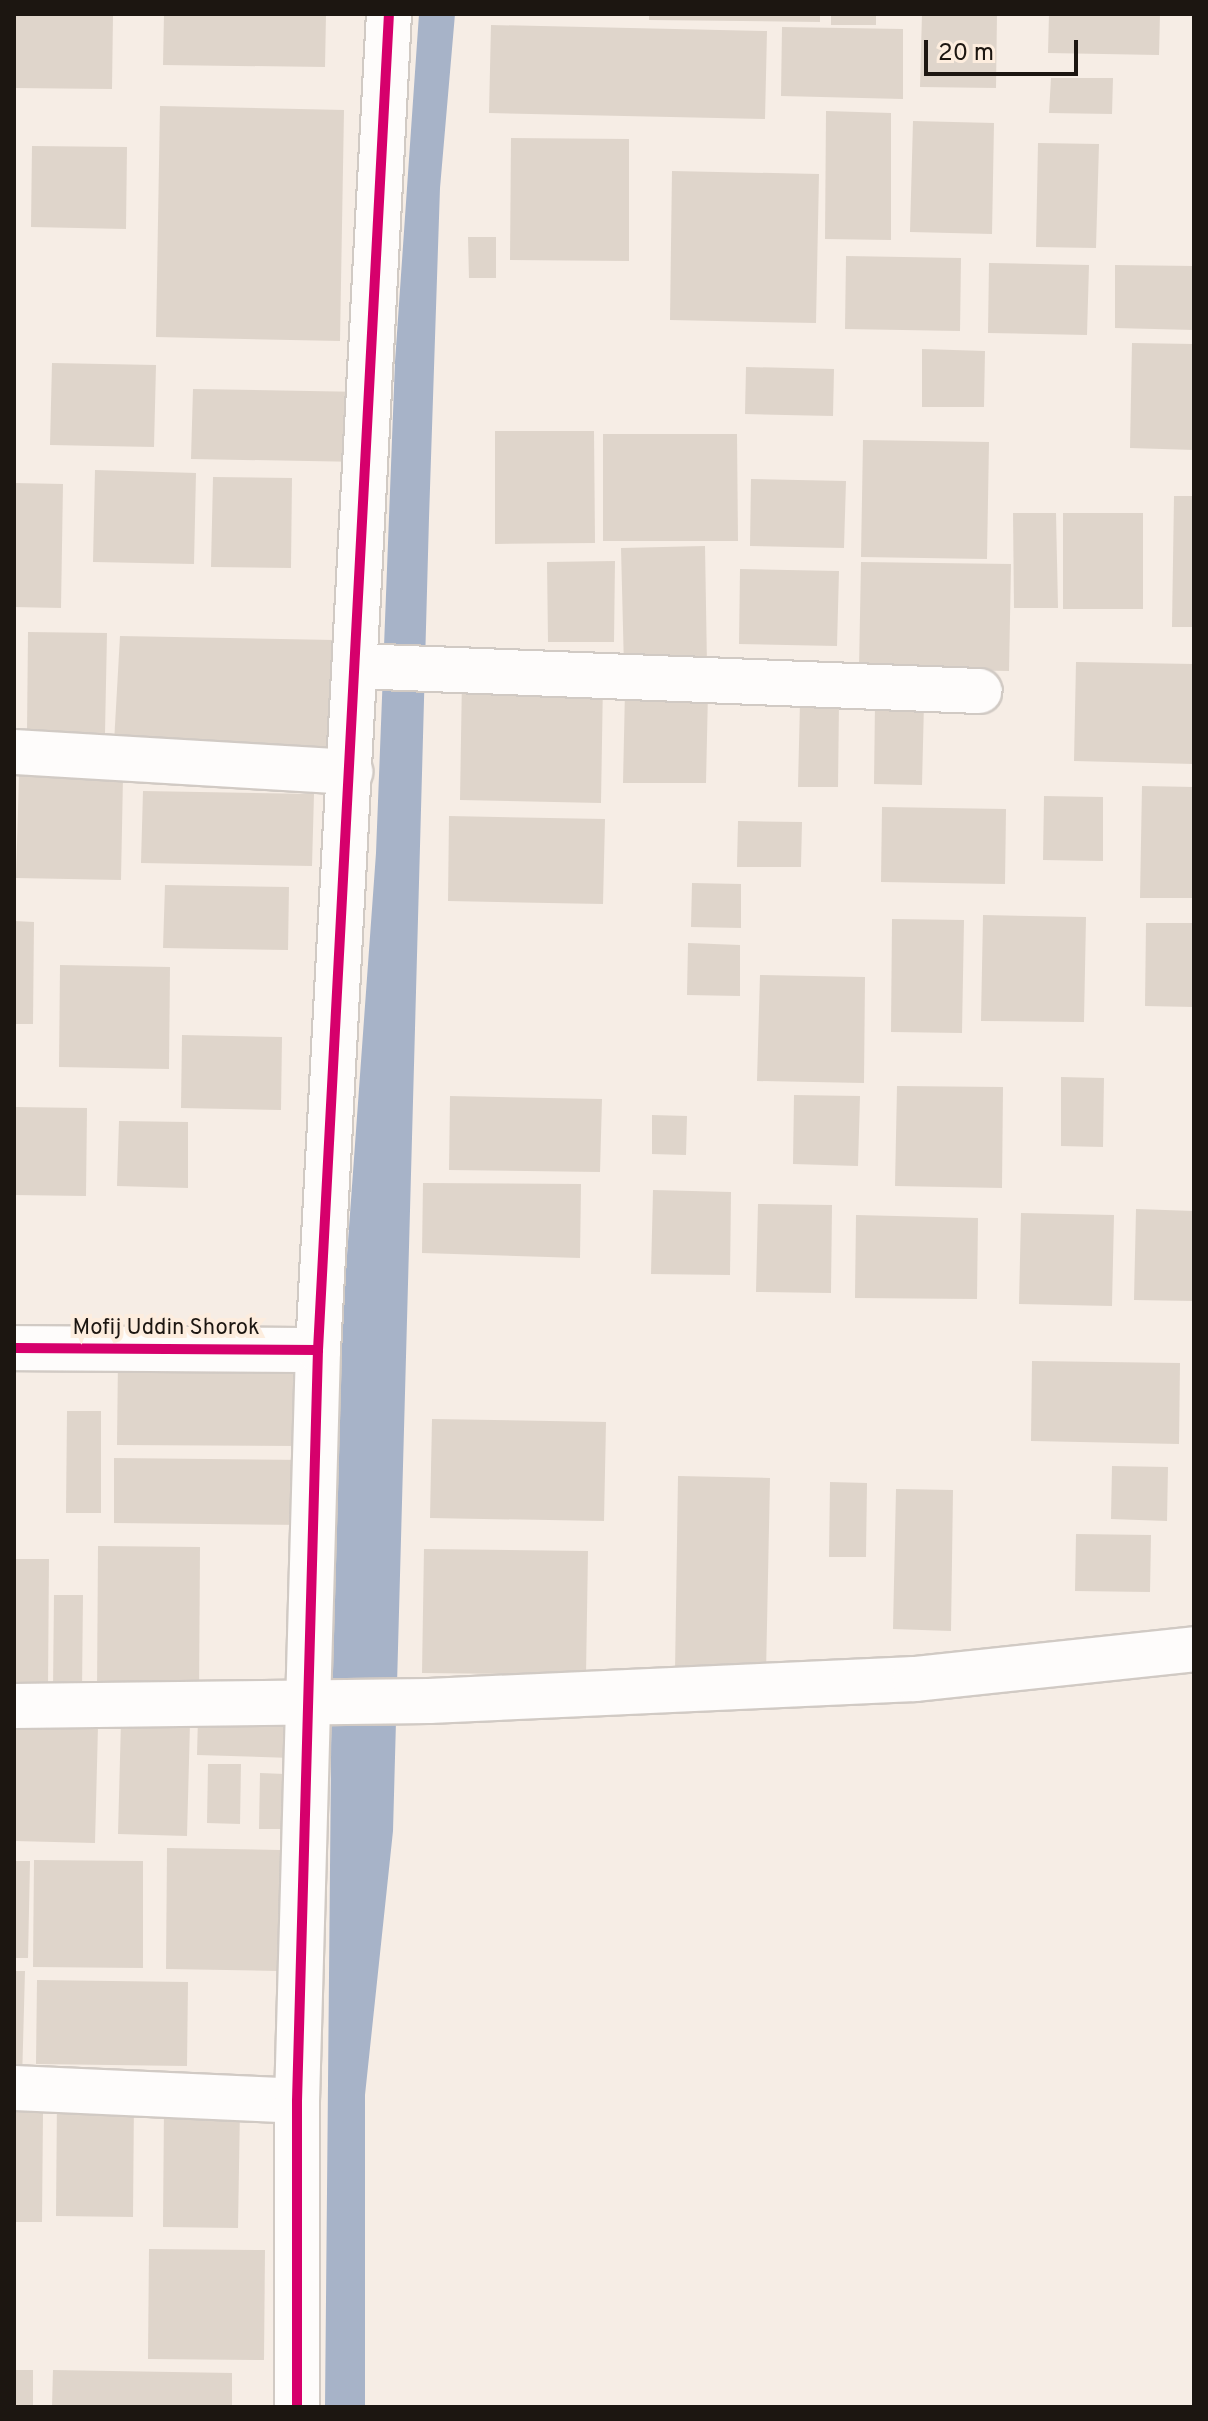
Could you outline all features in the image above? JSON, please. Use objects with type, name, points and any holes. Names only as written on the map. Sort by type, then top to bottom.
[{"type":"street","points":[[297,2407],[297,2101],[318,1350],[389,14]]},
{"type":"street","points":[[356,666],[979,691]]},
{"type":"street","points":[[14,752],[350,772]]},
{"type":"street","name":"Mofij Uddin Shorok","points":[[14,1348],[318,1350]]},
{"type":"street","points":[[14,1706],[429,1701],[915,1679],[1194,1649]]},
{"type":"street","points":[[14,2088],[297,2101]]},
{"type":"water","points":[[419,14],[455,14],[440,188],[393,1831],[365,2095],[365,2407],[325,2407],[334,1436],[376,853],[395,362]]},
{"type":"building","points":[[14,14],[113,15],[112,89],[14,88]]},
{"type":"building","points":[[164,14],[326,14],[325,67],[163,65]]},
{"type":"building","points":[[649,14],[820,14],[820,22],[649,20]]},
{"type":"building","points":[[831,14],[876,14],[876,25],[831,25]]},
{"type":"building","points":[[922,14],[997,14],[996,88],[920,87]]},
{"type":"building","points":[[1049,14],[1160,14],[1159,55],[1048,53]]},
{"type":"building","points":[[491,25],[767,31],[765,119],[489,113]]},
{"type":"building","points":[[782,27],[903,29],[903,99],[781,96]]},
{"type":"building","points":[[1051,78],[1113,78],[1112,114],[1049,113]]},
{"type":"building","points":[[160,106],[344,110],[340,341],[156,337]]},
{"type":"building","points":[[826,111],[891,113],[891,240],[825,239]]},
{"type":"building","points":[[913,121],[994,123],[992,234],[910,232]]},
{"type":"building","points":[[511,138],[629,139],[629,261],[510,260]]},
{"type":"building","points":[[1038,143],[1099,144],[1096,248],[1036,247]]},
{"type":"building","points":[[32,146],[127,147],[126,229],[31,227]]},
{"type":"building","points":[[672,171],[819,174],[816,323],[670,320]]},
{"type":"building","points":[[468,237],[496,237],[496,278],[469,278]]},
{"type":"building","points":[[846,256],[961,258],[960,331],[845,329]]},
{"type":"building","points":[[989,263],[1089,265],[1087,335],[988,333]]},
{"type":"building","points":[[1115,265],[1194,266],[1194,330],[1115,328]]},
{"type":"building","points":[[1132,343],[1194,344],[1194,450],[1130,448]]},
{"type":"building","points":[[922,349],[985,351],[984,407],[922,407]]},
{"type":"building","points":[[52,363],[156,365],[154,447],[50,445]]},
{"type":"building","points":[[746,367],[834,369],[833,416],[745,414]]},
{"type":"building","points":[[193,389],[365,392],[363,462],[191,459]]},
{"type":"building","points":[[495,431],[594,431],[595,543],[495,544]]},
{"type":"building","points":[[603,434],[737,434],[738,541],[603,541]]},
{"type":"building","points":[[863,440],[989,442],[987,559],[861,557]]},
{"type":"building","points":[[95,470],[196,473],[194,564],[93,562]]},
{"type":"building","points":[[213,477],[292,478],[291,568],[211,567]]},
{"type":"building","points":[[751,479],[846,481],[844,548],[750,546]]},
{"type":"building","points":[[14,483],[63,484],[61,608],[14,607]]},
{"type":"building","points":[[1174,496],[1194,496],[1194,627],[1172,627]]},
{"type":"building","points":[[1013,513],[1056,513],[1058,608],[1014,608]]},
{"type":"building","points":[[1063,513],[1143,513],[1143,609],[1063,609]]},
{"type":"building","points":[[705,546],[707,666],[624,668],[621,548]]},
{"type":"building","points":[[615,561],[614,642],[548,642],[547,562]]},
{"type":"building","points":[[861,562],[1011,564],[1009,671],[859,668]]},
{"type":"building","points":[[740,569],[839,571],[837,646],[739,644]]},
{"type":"building","points":[[28,632],[107,633],[105,733],[27,732]]},
{"type":"building","points":[[120,636],[334,640],[330,748],[114,743]]},
{"type":"building","points":[[1076,662],[1194,664],[1194,764],[1074,761]]},
{"type":"building","points":[[462,678],[603,680],[601,803],[460,800]]},
{"type":"building","points":[[625,690],[708,692],[706,783],[623,783]]},
{"type":"building","points":[[800,702],[839,703],[838,787],[798,787]]},
{"type":"building","points":[[875,703],[924,703],[922,785],[874,784]]},
{"type":"building","points":[[19,774],[123,776],[121,880],[16,878]]},
{"type":"building","points":[[1142,786],[1194,787],[1194,898],[1140,898]]},
{"type":"building","points":[[143,791],[314,794],[312,866],[141,863]]},
{"type":"building","points":[[1044,796],[1103,797],[1103,861],[1043,860]]},
{"type":"building","points":[[882,807],[1006,809],[1005,884],[881,882]]},
{"type":"building","points":[[449,816],[605,819],[603,904],[448,901]]},
{"type":"building","points":[[738,821],[802,822],[801,867],[737,867]]},
{"type":"building","points":[[692,883],[741,884],[741,928],[691,927]]},
{"type":"building","points":[[165,885],[289,887],[288,950],[163,948]]},
{"type":"building","points":[[983,915],[1086,917],[1084,1022],[981,1021]]},
{"type":"building","points":[[892,919],[964,920],[962,1033],[891,1032]]},
{"type":"building","points":[[14,921],[34,922],[33,1024],[14,1024]]},
{"type":"building","points":[[1146,923],[1194,923],[1194,1007],[1145,1006]]},
{"type":"building","points":[[688,943],[740,945],[740,996],[687,995]]},
{"type":"building","points":[[60,965],[170,967],[169,1069],[59,1067]]},
{"type":"building","points":[[760,975],[865,977],[864,1083],[757,1081]]},
{"type":"building","points":[[182,1035],[282,1037],[281,1110],[181,1108]]},
{"type":"building","points":[[1061,1077],[1104,1078],[1103,1147],[1061,1146]]},
{"type":"building","points":[[897,1086],[1003,1087],[1002,1188],[895,1186]]},
{"type":"building","points":[[794,1095],[860,1096],[858,1166],[793,1164]]},
{"type":"building","points":[[450,1096],[602,1099],[600,1172],[449,1170]]},
{"type":"building","points":[[14,1107],[87,1108],[86,1196],[14,1195]]},
{"type":"building","points":[[652,1115],[687,1116],[686,1155],[652,1154]]},
{"type":"building","points":[[119,1121],[188,1122],[188,1188],[117,1186]]},
{"type":"building","points":[[423,1183],[581,1184],[580,1258],[422,1253]]},
{"type":"building","points":[[653,1190],[731,1192],[730,1275],[651,1274]]},
{"type":"building","points":[[758,1204],[832,1205],[831,1293],[756,1292]]},
{"type":"building","points":[[1136,1209],[1194,1211],[1194,1301],[1134,1300]]},
{"type":"building","points":[[1021,1213],[1114,1215],[1112,1306],[1019,1304]]},
{"type":"building","points":[[856,1215],[978,1218],[977,1299],[855,1298]]},
{"type":"building","points":[[118,1358],[300,1359],[299,1446],[117,1445]]},
{"type":"building","points":[[1032,1361],[1180,1363],[1179,1444],[1031,1441]]},
{"type":"building","points":[[67,1411],[101,1411],[101,1513],[66,1513]]},
{"type":"building","points":[[432,1419],[606,1422],[604,1521],[430,1518]]},
{"type":"building","points":[[114,1458],[307,1460],[307,1525],[114,1523]]},
{"type":"building","points":[[1112,1466],[1168,1467],[1167,1521],[1111,1519]]},
{"type":"building","points":[[678,1476],[770,1478],[766,1674],[675,1672]]},
{"type":"building","points":[[830,1482],[867,1483],[866,1557],[829,1557]]},
{"type":"building","points":[[896,1489],[953,1490],[951,1631],[893,1629]]},
{"type":"building","points":[[1076,1534],[1151,1535],[1150,1592],[1075,1591]]},
{"type":"building","points":[[98,1546],[200,1547],[199,1693],[97,1692]]},
{"type":"building","points":[[424,1549],[588,1551],[586,1675],[422,1673]]},
{"type":"building","points":[[14,1559],[49,1559],[48,1686],[14,1686]]},
{"type":"building","points":[[54,1595],[83,1595],[82,1690],[53,1689]]},
{"type":"building","points":[[198,1717],[293,1719],[292,1758],[197,1755]]},
{"type":"building","points":[[121,1721],[190,1723],[187,1836],[118,1834]]},
{"type":"building","points":[[14,1724],[98,1726],[95,1843],[14,1841]]},
{"type":"building","points":[[208,1764],[241,1764],[240,1824],[207,1823]]},
{"type":"building","points":[[260,1773],[285,1774],[284,1829],[259,1829]]},
{"type":"building","points":[[167,1848],[280,1850],[278,1971],[166,1969]]},
{"type":"building","points":[[34,1860],[143,1861],[143,1968],[33,1967]]},
{"type":"building","points":[[14,1861],[30,1861],[28,1958],[14,1958]]},
{"type":"building","points":[[14,1971],[25,1971],[22,2081],[14,2081]]},
{"type":"building","points":[[37,1980],[188,1982],[187,2066],[36,2064]]},
{"type":"building","points":[[57,2096],[134,2097],[133,2217],[56,2216]]},
{"type":"building","points":[[164,2106],[240,2107],[238,2228],[163,2227]]},
{"type":"building","points":[[14,2111],[43,2111],[42,2222],[14,2222]]},
{"type":"building","points":[[149,2249],[265,2250],[264,2360],[148,2359]]},
{"type":"building","points":[[14,2370],[33,2370],[33,2407],[14,2407]]},
{"type":"building","points":[[53,2370],[232,2373],[232,2407],[52,2407]]},
{"type":"cycle path","points":[[297,2407],[297,2101],[318,1350],[389,14]]},
{"type":"cycle path","points":[[14,1348],[318,1350]]}]
